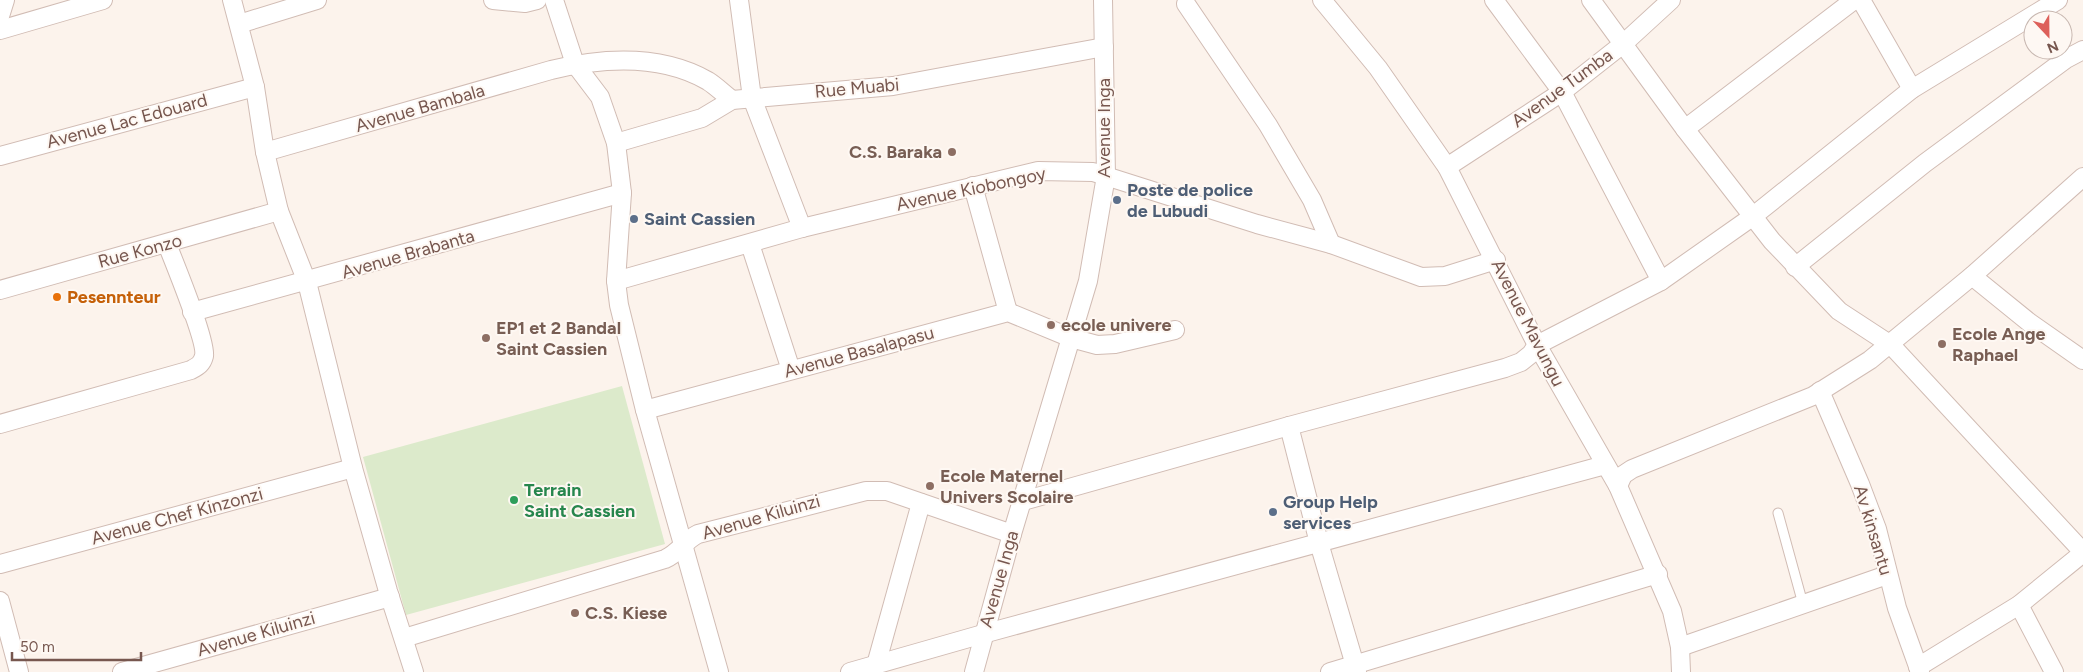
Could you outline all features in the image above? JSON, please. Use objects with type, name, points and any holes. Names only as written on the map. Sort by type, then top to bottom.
[{"type":"street","points":[[0,16],[5,0]]},
{"type":"street","points":[[0,30],[103,0]]},
{"type":"street","points":[[232,0],[255,87],[265,152],[279,212],[307,282],[353,468],[390,597],[414,672]]},
{"type":"street","points":[[239,24],[317,0]]},
{"type":"street","points":[[493,0],[525,3],[537,0]]},
{"type":"street","points":[[554,0],[575,64],[600,97],[616,143],[622,193],[616,281],[619,305],[645,410],[719,672]]},
{"type":"street","points":[[739,0],[752,98],[802,228]]},
{"type":"street","name":"Avenue Inga","points":[[974,672],[1012,534],[1088,281],[1106,176],[1103,0]]},
{"type":"street","name":"Avenue Mavungu","points":[[1322,0],[1378,68],[1447,168],[1496,260],[1537,345],[1618,486],[1658,574],[1672,611],[1680,648],[1681,672]]},
{"type":"street","points":[[1494,0],[1562,92],[1661,281]]},
{"type":"street","points":[[1591,0],[1752,217],[1795,267],[1839,311],[1891,345],[2083,553],[2019,605],[1919,670]]},
{"type":"street","name":"Avenue Tumba","points":[[1447,168],[1562,92],[1623,44],[1671,0]]},
{"type":"street","points":[[1685,128],[1854,0]]},
{"type":"street","points":[[1862,0],[1912,89]]},
{"type":"street","points":[[1023,501],[1521,362],[1531,354],[1537,345],[1661,281],[1752,217],[1912,89],[2058,0]]},
{"type":"street","points":[[1186,4],[1268,125],[1312,200],[1331,244]]},
{"type":"street","name":"Rue Muabi","points":[[616,143],[702,118],[732,100],[894,86],[1104,47]]},
{"type":"street","points":[[1795,267],[1925,163],[2066,59],[2083,50]]},
{"type":"street","name":"Avenue Bambala","points":[[265,152],[575,64],[618,60],[670,66],[708,81],[732,100]]},
{"type":"street","name":"Avenue Lac Edouard","points":[[0,156],[255,87]]},
{"type":"street","name":"Avenue Kiobongoy","points":[[616,281],[802,228],[1038,171],[1093,172],[1257,224],[1331,244],[1421,277],[1445,276],[1496,260]]},
{"type":"street","points":[[1618,486],[1623,474],[1632,469],[1813,396],[1891,345],[2083,177]]},
{"type":"street","points":[[972,186],[1008,312],[1071,338],[1106,345],[1175,330]]},
{"type":"street","name":"Avenue Brabanta","points":[[192,312],[307,282],[622,193]]},
{"type":"street","name":"Rue Konzo","points":[[0,290],[279,212]]},
{"type":"street","points":[[0,424],[192,370],[202,364],[205,354],[167,244]]},
{"type":"street","points":[[750,244],[791,370]]},
{"type":"street","points":[[1972,276],[2030,323],[2083,360]]},
{"type":"street","name":"Avenue Basalapasu","points":[[645,410],[1008,312]]},
{"type":"street","name":"Av kinsantu","points":[[1820,391],[1877,529],[1887,575],[1919,670]]},
{"type":"street","points":[[1289,426],[1319,543],[1356,669]]},
{"type":"street","points":[[850,672],[1605,465]]},
{"type":"street","name":"Avenue Chef Kinzonzi","points":[[0,564],[353,468]]},
{"type":"street","name":"Avenue Kiluinzi","points":[[404,638],[675,555],[689,538],[698,534],[850,493],[887,490],[1012,534]]},
{"type":"street","points":[[876,665],[921,502]]},
{"type":"street","points":[[1330,672],[1356,669],[1658,574]]},
{"type":"street","points":[[1680,648],[1887,575]]},
{"type":"street","name":"Avenue Kiluinzi","points":[[122,672],[390,597]]},
{"type":"street","points":[[2019,605],[2054,672]]},
{"type":"street","points":[[1,611],[20,672]]},
{"type":"lane","points":[[1778,513],[1803,604]]},
{"type":"green space","name":"Terrain Saint Cassien","points":[[622,386],[665,544],[406,615],[363,457]]},
{"type":"place","name":"C.S. Baraka","points":[[952,152]]},
{"type":"place","name":"Poste de police de Lubudi","points":[[1117,200]]},
{"type":"place","name":"Saint Cassien","points":[[634,219]]},
{"type":"place","name":"Pesennteur","points":[[57,297]]},
{"type":"place","name":"ecole univere","points":[[1051,325]]},
{"type":"place","name":"EP1 et 2 Bandal Saint Cassien","points":[[486,338]]},
{"type":"place","name":"Ecole Ange Raphael","points":[[1942,344]]},
{"type":"place","name":"Ecole Maternel Univers Scolaire","points":[[930,486]]},
{"type":"place","name":"Terrain Saint Cassien","points":[[514,500]]},
{"type":"place","name":"Group Help services","points":[[1273,512]]},
{"type":"place","name":"C.S. Kiese","points":[[575,613]]}]
